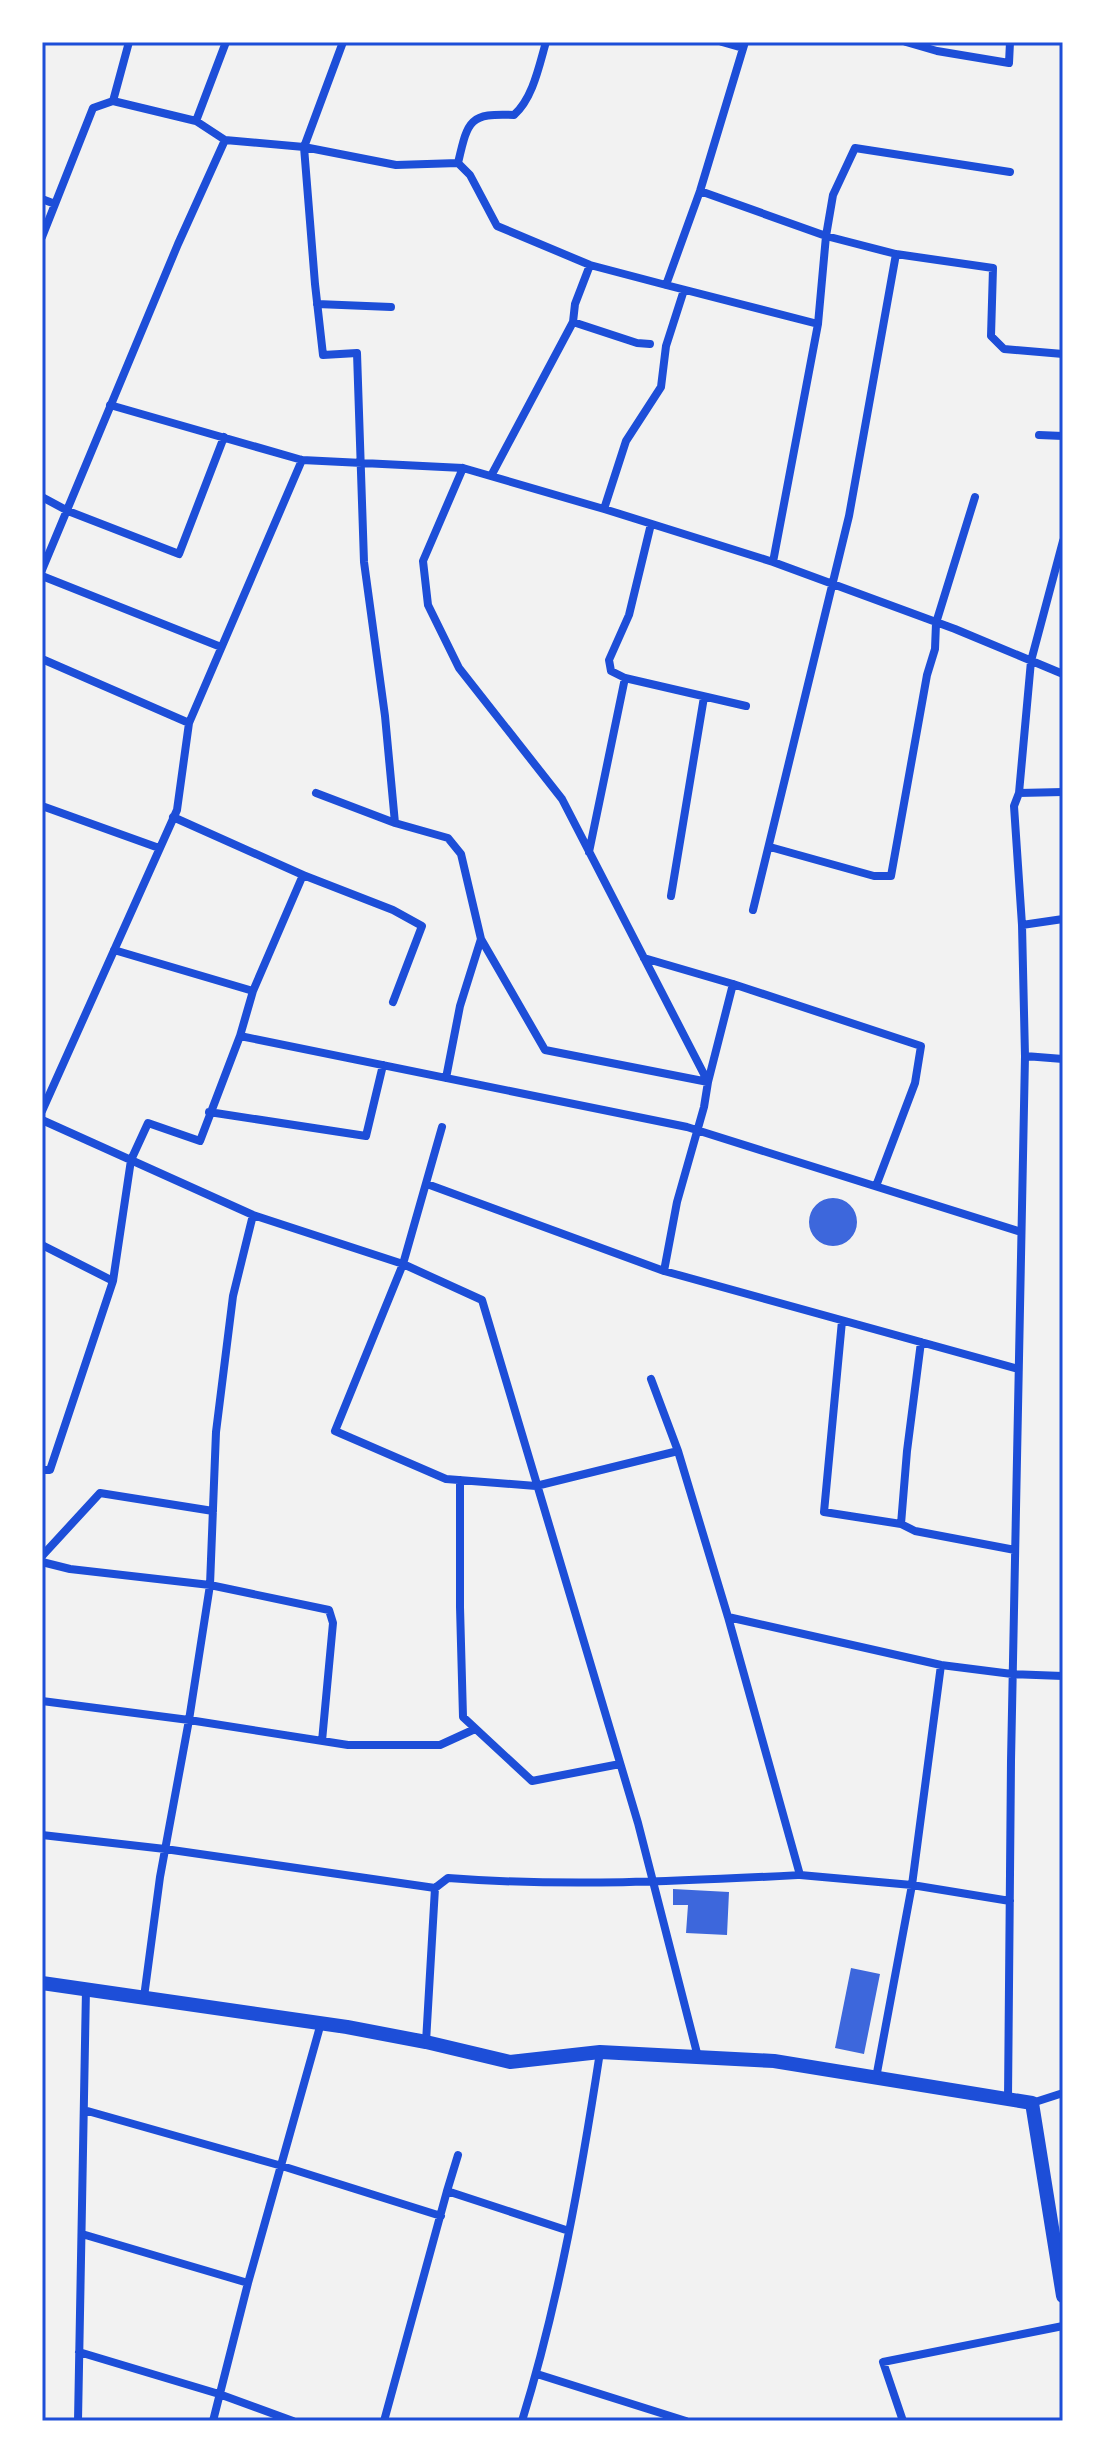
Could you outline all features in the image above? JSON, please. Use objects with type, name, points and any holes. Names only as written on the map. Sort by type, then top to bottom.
[{"type":"street","points":[[113,101],[129,42]]},
{"type":"street","points":[[196,121],[226,42]]},
{"type":"street","points":[[343,42],[304,147],[323,355],[357,353],[364,562],[385,716],[395,823]]},
{"type":"street","points":[[458,163],[471,124],[485,114],[514,115],[520,110],[534,83],[546,42]]},
{"type":"street","points":[[666,285],[700,191],[744,45],[722,42]]},
{"type":"street","points":[[906,42],[937,51],[1009,63],[1010,42]]},
{"type":"street","points":[[42,237],[93,108],[113,101],[196,121],[225,140],[304,147],[396,165],[458,163],[470,175],[497,226],[590,265],[818,324]]},
{"type":"street","points":[[221,647],[42,573],[178,244],[225,140]]},
{"type":"street","points":[[773,562],[818,324],[833,195],[855,148],[1010,172]]},
{"type":"street","points":[[700,191],[826,236],[896,254],[993,268],[991,336],[1004,349],[1063,354]]},
{"type":"street","points":[[42,199],[55,204]]},
{"type":"street","points":[[753,910],[849,516],[896,254]]},
{"type":"street","points":[[491,476],[573,322],[575,304],[590,265]]},
{"type":"street","points":[[604,509],[626,441],[661,387],[666,346],[684,290]]},
{"type":"street","points":[[317,304],[391,307]]},
{"type":"street","points":[[573,322],[637,343],[650,344]]},
{"type":"street","points":[[110,405],[302,460],[463,468],[773,562],[1063,674]]},
{"type":"street","points":[[1039,435],[1063,436]]},
{"type":"street","points":[[42,497],[68,511],[179,554],[224,437]]},
{"type":"street","points":[[42,1111],[177,810],[189,723],[302,460]]},
{"type":"street","points":[[463,468],[423,561],[428,605],[459,668],[562,799],[708,1082]]},
{"type":"street","points":[[770,847],[874,876],[891,876],[927,675],[935,649],[936,623],[975,497]]},
{"type":"street","points":[[651,524],[629,615],[609,660],[611,671],[625,678],[746,706]]},
{"type":"street","points":[[1008,2099],[1012,1674],[1025,1056],[1022,925],[1014,806],[1019,793],[1031,661],[1063,541]]},
{"type":"street","points":[[42,659],[189,723]]},
{"type":"street","points":[[589,852],[625,678]]},
{"type":"street","points":[[671,896],[704,697]]},
{"type":"street","points":[[1019,793],[1063,792]]},
{"type":"street","points":[[316,793],[395,823],[448,838],[461,854],[481,939],[545,1050],[708,1082]]},
{"type":"street","points":[[42,806],[159,848]]},
{"type":"street","points":[[173,817],[303,875],[393,910],[422,926],[393,1002]]},
{"type":"street","points":[[42,1470],[50,1470],[113,1281],[131,1160],[148,1123],[200,1141],[240,1036],[253,991],[303,875]]},
{"type":"street","points":[[1022,925],[1063,919]]},
{"type":"street","points":[[446,1078],[460,1006],[481,939]]},
{"type":"street","points":[[114,950],[253,991]]},
{"type":"street","points":[[644,958],[921,1046],[915,1083],[876,1186]]},
{"type":"street","points":[[664,1271],[677,1202],[704,1107],[733,984]]},
{"type":"street","points":[[240,1036],[697,1130],[1021,1232]]},
{"type":"street","points":[[1025,1056],[1063,1059]]},
{"type":"street","points":[[209,1112],[366,1136],[383,1065]]},
{"type":"street","points":[[42,1120],[253,1215],[403,1264],[482,1300],[620,1764],[698,2057]]},
{"type":"street","points":[[442,1127],[403,1264],[335,1431],[446,1479],[536,1486],[678,1451]]},
{"type":"street","points":[[427,1184],[664,1271],[1018,1369]]},
{"type":"street","points":[[144,1997],[165,1849],[210,1585],[216,1432],[233,1296],[253,1215]]},
{"type":"street","points":[[42,1245],[113,1281]]},
{"type":"street","points":[[842,1321],[824,1512],[901,1524],[915,1531],[1015,1550]]},
{"type":"street","points":[[901,1524],[921,1342]]},
{"type":"street","points":[[651,1379],[678,1451],[728,1617],[800,1875]]},
{"type":"street","points":[[460,1480],[463,1717],[532,1781],[620,1764]]},
{"type":"street","points":[[213,1511],[100,1493],[42,1559],[70,1569],[210,1585],[329,1610],[333,1623],[322,1741]]},
{"type":"street","points":[[728,1617],[941,1665],[1012,1674],[1063,1676]]},
{"type":"street","points":[[876,2078],[912,1885],[941,1665]]},
{"type":"street","points":[[42,1701],[348,1745],[440,1745],[475,1729]]},
{"type":"street","points":[[42,1835],[165,1849],[435,1888],[448,1878],[519,1884],[653,1883],[800,1875],[912,1885],[1010,1901]]},
{"type":"street","points":[[426,2042],[435,1888]]},
{"type":"street","points":[[42,1983],[321,2023],[426,2042],[510,2062],[600,2052],[774,2061],[1032,2103],[1063,2093]]},
{"type":"street","points":[[78,2421],[86,1989]]},
{"type":"street","points":[[213,2421],[321,2023]]},
{"type":"street","points":[[522,2421],[537,2374],[582,2170],[600,2052]]},
{"type":"street","points":[[1032,2103],[1063,2296]]},
{"type":"street","points":[[84,2110],[282,2166],[441,2216]]},
{"type":"street","points":[[384,2421],[458,2155]]},
{"type":"street","points":[[447,2191],[569,2231]]},
{"type":"street","points":[[82,2234],[248,2283]]},
{"type":"street","points":[[903,2421],[883,2362],[1063,2326]]},
{"type":"street","points":[[79,2352],[219,2394],[293,2421]]},
{"type":"street","points":[[537,2374],[686,2421]]},
{"type":"building","points":[[833,1198],[850,1205],[857,1222],[850,1239],[833,1246],[816,1239],[809,1222],[816,1205]]},
{"type":"building","points":[[673,1889],[729,1892],[727,1935],[686,1933],[688,1905],[673,1905]]},
{"type":"building","points":[[851,1968],[880,1974],[864,2054],[835,2048]]}]
